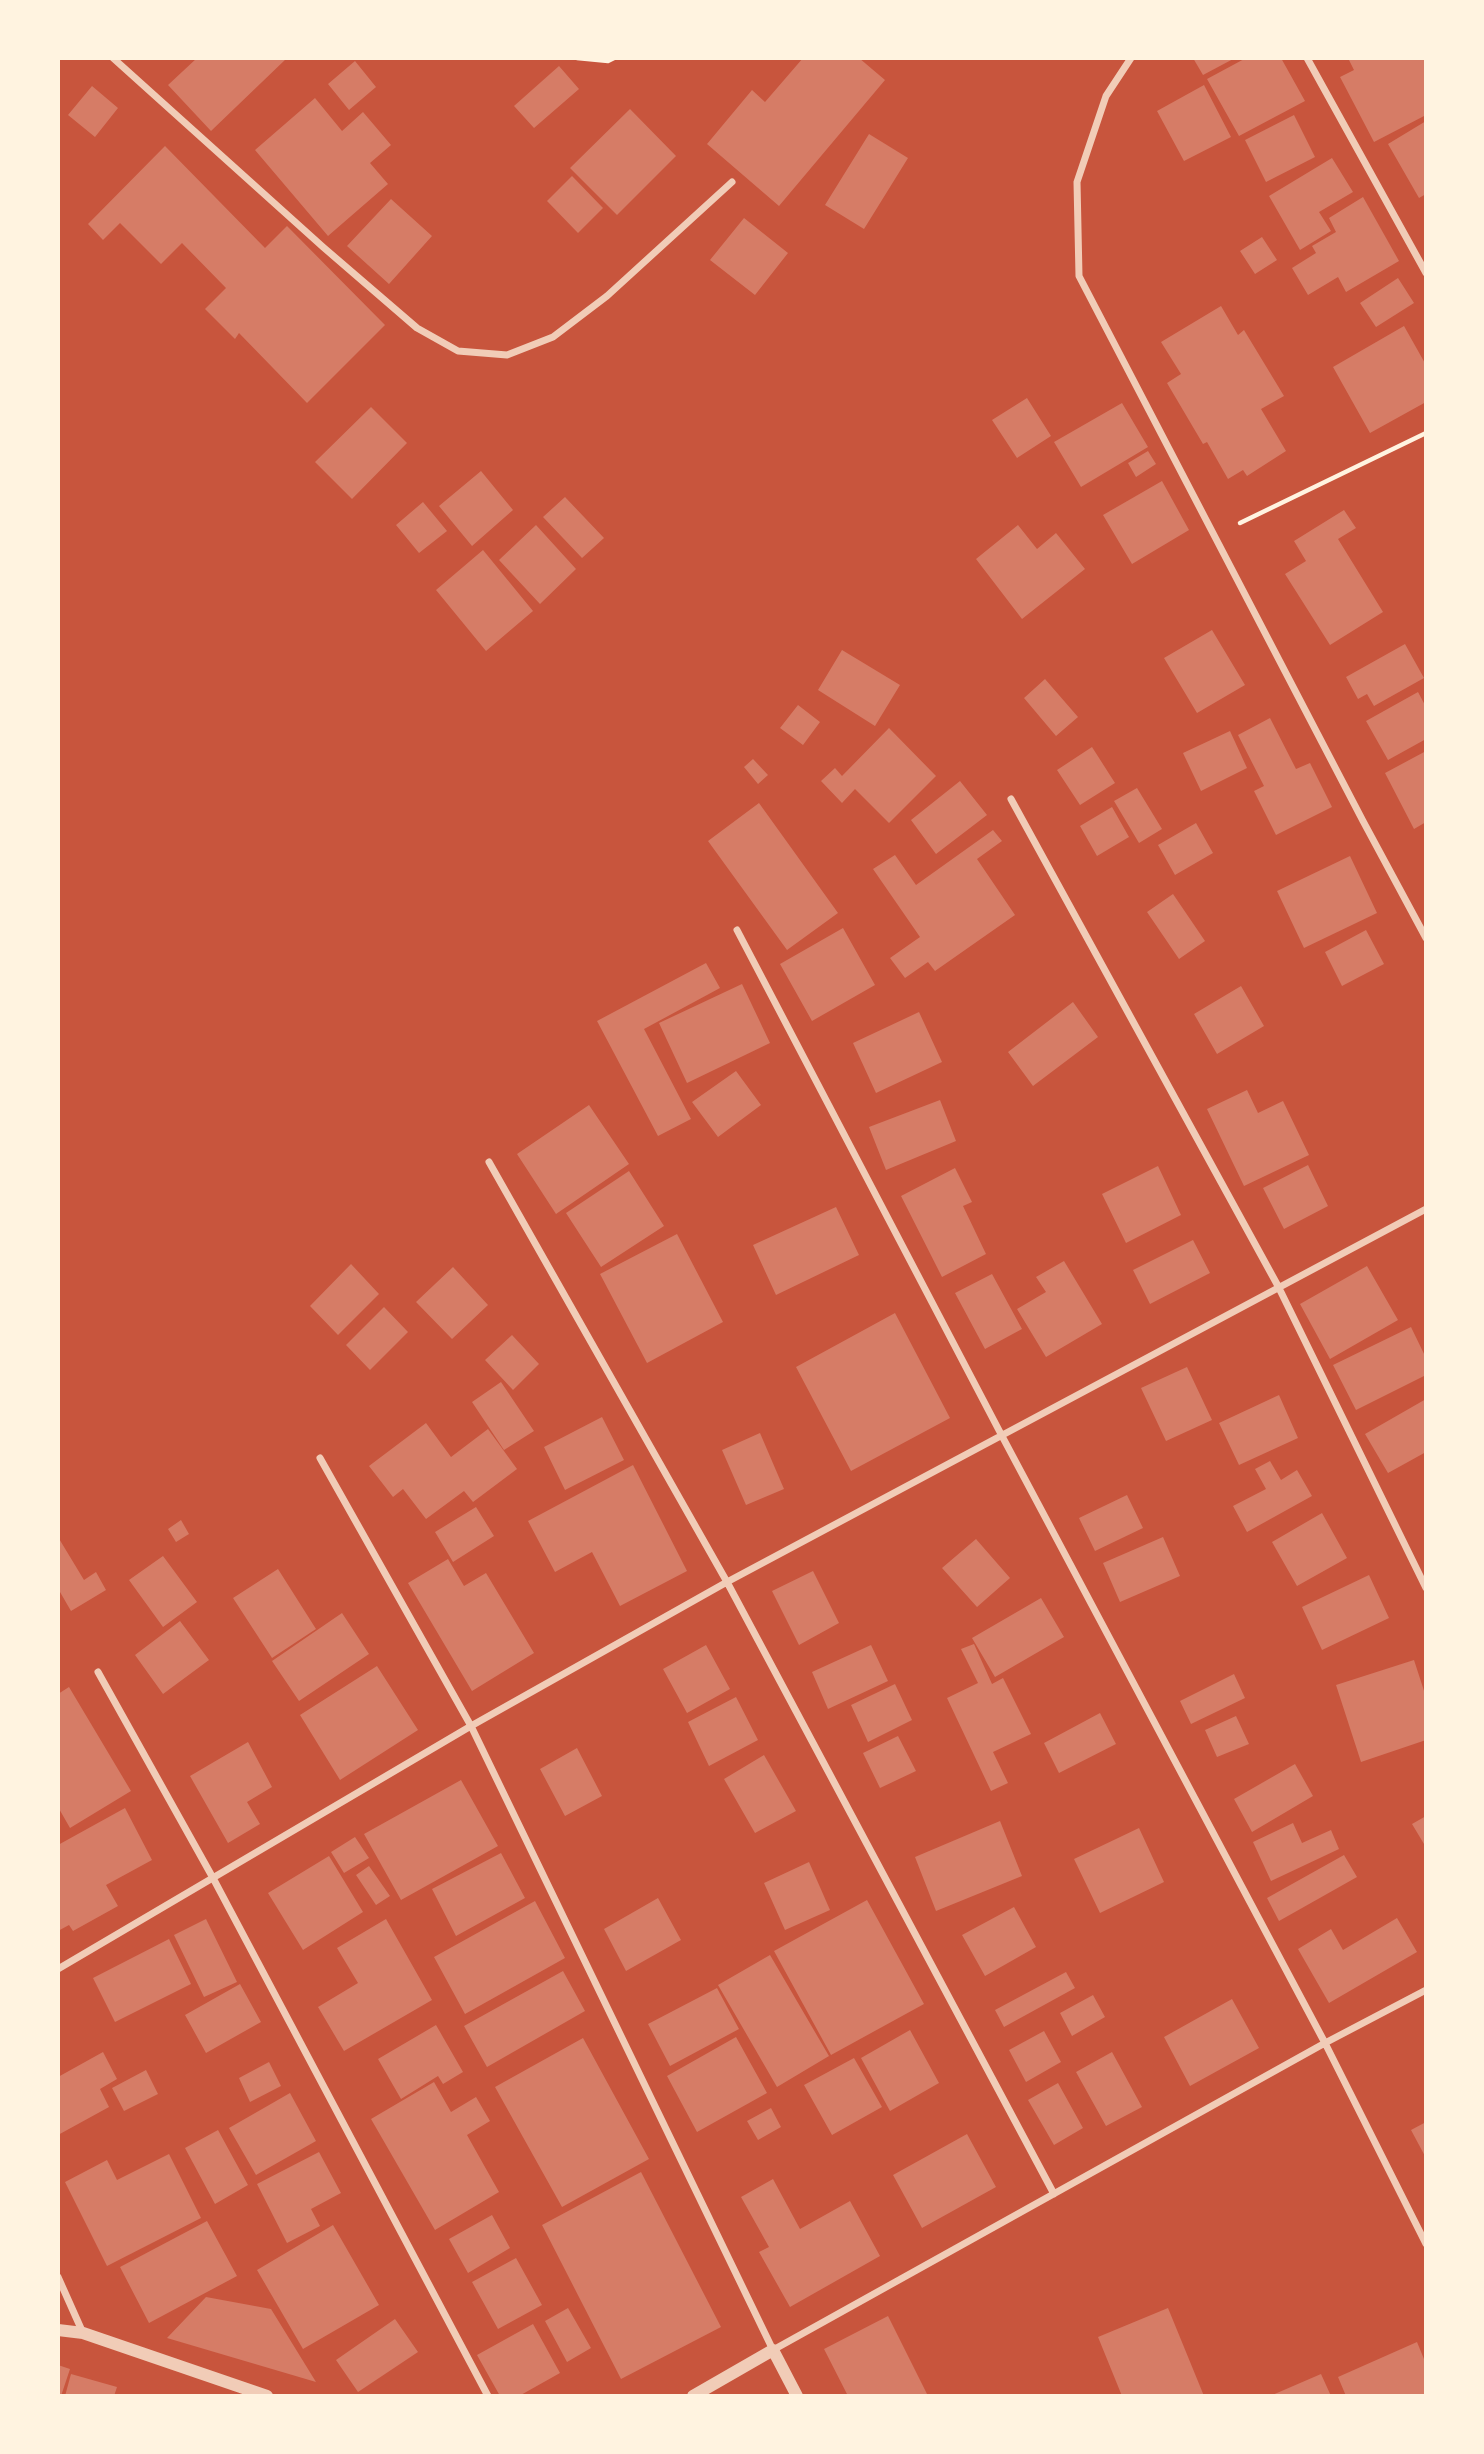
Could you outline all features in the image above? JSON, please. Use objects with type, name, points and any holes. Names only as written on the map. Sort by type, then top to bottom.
[{"type":"street","points":[[113,58],[417,328],[458,351],[507,355],[553,337],[607,296],[732,182]]},
{"type":"street","points":[[1131,58],[1106,96],[1077,182],[1079,276],[1426,938]]},
{"type":"street","points":[[1307,58],[1426,273]]},
{"type":"street","points":[[1011,799],[1278,1286],[1426,1588]]},
{"type":"street","points":[[737,930],[1325,2043],[1426,2244]]},
{"type":"street","points":[[489,1162],[727,1582],[1054,2194]]},
{"type":"street","points":[[58,1969],[471,1726],[727,1582],[1426,1209]]},
{"type":"street","points":[[320,1458],[471,1726],[797,2396]]},
{"type":"street","points":[[99,1672],[213,1878],[488,2396]]},
{"type":"street","points":[[693,2396],[1325,2043],[1426,1990]]},
{"type":"street","points":[[58,2277],[83,2333]]},
{"type":"street","points":[[58,2330],[83,2333],[267,2396]]},
{"type":"path","points":[[577,58],[608,61],[614,58]]},
{"type":"path","points":[[1214,536],[1426,433]]},
{"type":"building","points":[[197,58],[287,58],[211,131],[168,85]]},
{"type":"building","points":[[803,58],[859,58],[885,80],[779,206],[707,144],[752,90],[765,102]]},
{"type":"building","points":[[1193,58],[1235,58],[1203,75]]},
{"type":"building","points":[[1246,58],[1281,58],[1305,101],[1239,136],[1207,79]]},
{"type":"building","points":[[1348,58],[1426,58],[1426,115],[1374,142],[1340,77],[1354,70]]},
{"type":"building","points":[[355,61],[376,87],[349,110],[328,84]]},
{"type":"building","points":[[559,66],[579,89],[534,128],[514,106]]},
{"type":"building","points":[[1204,85],[1231,137],[1184,161],[1157,111]]},
{"type":"building","points":[[92,86],[118,108],[95,137],[68,115]]},
{"type":"building","points":[[315,98],[342,131],[363,112],[391,145],[370,163],[388,184],[328,236],[255,150]]},
{"type":"building","points":[[630,109],[676,156],[617,215],[570,168]]},
{"type":"building","points":[[1294,115],[1315,157],[1266,182],[1245,140]]},
{"type":"building","points":[[1426,121],[1426,194],[1419,198],[1388,144]]},
{"type":"building","points":[[869,134],[908,158],[864,229],[825,205]]},
{"type":"building","points":[[165,146],[265,248],[287,226],[385,325],[307,403],[239,333],[235,339],[205,309],[226,288],[182,243],[161,264],[120,223],[103,240],[88,224]]},
{"type":"building","points":[[1332,158],[1353,192],[1319,212],[1331,231],[1300,250],[1269,196]]},
{"type":"building","points":[[572,176],[603,208],[578,233],[547,201]]},
{"type":"building","points":[[1363,197],[1399,261],[1346,292],[1338,277],[1308,295],[1292,268],[1316,253],[1312,246],[1336,232],[1329,218]]},
{"type":"building","points":[[391,199],[432,236],[389,284],[347,246]]},
{"type":"building","points":[[744,218],[788,253],[755,295],[710,260]]},
{"type":"building","points":[[1262,237],[1277,260],[1255,274],[1240,251]]},
{"type":"building","points":[[1398,278],[1414,303],[1376,327],[1360,303]]},
{"type":"building","points":[[1221,306],[1238,335],[1244,330],[1284,396],[1261,409],[1286,451],[1247,476],[1243,470],[1228,479],[1207,442],[1203,444],[1167,383],[1181,374],[1161,342]]},
{"type":"building","points":[[1404,326],[1426,365],[1426,402],[1370,433],[1333,367]]},
{"type":"building","points":[[1027,398],[1051,436],[1017,458],[992,420]]},
{"type":"building","points":[[1122,403],[1148,447],[1081,487],[1054,442]]},
{"type":"building","points":[[371,407],[407,443],[352,499],[315,462]]},
{"type":"building","points":[[1148,451],[1156,464],[1136,477],[1128,463]]},
{"type":"building","points":[[481,471],[513,510],[472,546],[439,506]]},
{"type":"building","points":[[1162,481],[1189,530],[1132,564],[1103,515]]},
{"type":"building","points":[[565,497],[604,538],[582,558],[543,517]]},
{"type":"building","points":[[423,502],[447,531],[419,553],[396,525]]},
{"type":"building","points":[[1344,510],[1356,528],[1338,539],[1383,612],[1330,645],[1285,574],[1306,561],[1294,541]]},
{"type":"building","points":[[536,525],[576,569],[540,604],[499,560]]},
{"type":"building","points":[[1018,525],[1037,549],[1056,533],[1085,569],[1022,619],[976,559]]},
{"type":"building","points":[[483,550],[533,611],[486,651],[436,590]]},
{"type":"building","points":[[1212,630],[1245,685],[1197,713],[1164,658]]},
{"type":"building","points":[[1405,644],[1424,678],[1374,706],[1367,694],[1358,699],[1346,677]]},
{"type":"building","points":[[842,650],[900,685],[875,726],[818,690]]},
{"type":"building","points":[[1045,679],[1078,717],[1056,736],[1024,698]]},
{"type":"building","points":[[1418,692],[1426,707],[1426,739],[1388,760],[1366,721]]},
{"type":"building","points":[[798,705],[820,722],[803,745],[780,728]]},
{"type":"building","points":[[1270,718],[1296,769],[1310,763],[1332,807],[1276,835],[1254,791],[1264,786],[1238,735]]},
{"type":"building","points":[[889,728],[936,776],[889,823],[855,789],[842,803],[821,781],[835,768],[842,776]]},
{"type":"building","points":[[1230,731],[1247,768],[1201,791],[1183,753]]},
{"type":"building","points":[[1092,747],[1115,783],[1080,805],[1057,770]]},
{"type":"building","points":[[1426,751],[1426,822],[1414,829],[1385,773]]},
{"type":"building","points":[[753,759],[768,775],[758,784],[744,767]]},
{"type":"building","points":[[960,781],[987,815],[936,854],[911,820]]},
{"type":"building","points":[[1137,788],[1162,829],[1139,843],[1114,801]]},
{"type":"building","points":[[759,803],[838,913],[787,950],[708,841]]},
{"type":"building","points":[[1112,807],[1129,837],[1097,856],[1080,826]]},
{"type":"building","points":[[1196,823],[1213,853],[1175,875],[1158,845]]},
{"type":"building","points":[[993,830],[1002,841],[977,859],[1015,915],[935,971],[928,962],[905,978],[890,958],[920,937],[873,869],[895,855],[916,885]]},
{"type":"building","points":[[1350,856],[1377,913],[1304,948],[1277,891]]},
{"type":"building","points":[[1173,894],[1205,941],[1179,959],[1147,912]]},
{"type":"building","points":[[843,928],[875,985],[812,1021],[780,964]]},
{"type":"building","points":[[1366,930],[1384,964],[1342,986],[1325,952]]},
{"type":"building","points":[[706,963],[720,988],[644,1029],[691,1119],[658,1136],[597,1021]]},
{"type":"building","points":[[742,984],[770,1043],[687,1083],[659,1023]]},
{"type":"building","points":[[1241,986],[1264,1026],[1217,1054],[1194,1014]]},
{"type":"building","points":[[1073,1002],[1098,1037],[1033,1086],[1008,1052]]},
{"type":"building","points":[[919,1012],[942,1062],[876,1093],[853,1043]]},
{"type":"building","points":[[736,1071],[761,1105],[718,1137],[692,1102]]},
{"type":"building","points":[[1247,1090],[1258,1113],[1283,1101],[1309,1155],[1244,1186],[1207,1109]]},
{"type":"building","points":[[940,1100],[956,1141],[886,1170],[869,1127]]},
{"type":"building","points":[[589,1105],[629,1164],[556,1214],[517,1154]]},
{"type":"building","points":[[1308,1165],[1328,1206],[1284,1229],[1263,1188]]},
{"type":"building","points":[[1158,1166],[1181,1215],[1126,1243],[1102,1194]]},
{"type":"building","points":[[955,1168],[972,1202],[963,1206],[986,1254],[942,1277],[901,1196]]},
{"type":"building","points":[[629,1171],[664,1226],[601,1267],[566,1213]]},
{"type":"building","points":[[836,1207],[859,1255],[776,1295],[753,1245]]},
{"type":"building","points":[[677,1234],[723,1322],[647,1363],[600,1274]]},
{"type":"building","points":[[1193,1240],[1210,1273],[1150,1304],[1133,1270]]},
{"type":"building","points":[[1064,1261],[1102,1324],[1046,1357],[1017,1309],[1046,1292],[1036,1277]]},
{"type":"building","points":[[351,1264],[379,1294],[338,1335],[310,1306]]},
{"type":"building","points":[[1367,1266],[1398,1320],[1330,1359],[1300,1304]]},
{"type":"building","points":[[453,1267],[488,1305],[452,1339],[416,1302]]},
{"type":"building","points":[[992,1274],[1022,1329],[985,1349],[955,1293]]},
{"type":"building","points":[[384,1307],[408,1332],[370,1370],[346,1345]]},
{"type":"building","points":[[895,1313],[950,1418],[851,1471],[796,1367]]},
{"type":"building","points":[[1411,1327],[1426,1358],[1426,1375],[1356,1410],[1333,1365]]},
{"type":"building","points":[[512,1335],[539,1364],[513,1390],[485,1360]]},
{"type":"building","points":[[1187,1367],[1212,1420],[1166,1441],[1141,1388]]},
{"type":"building","points":[[501,1382],[534,1431],[504,1450],[472,1402]]},
{"type":"building","points":[[1279,1395],[1298,1438],[1239,1465],[1219,1423]]},
{"type":"building","points":[[1426,1399],[1426,1452],[1388,1473],[1365,1434]]},
{"type":"building","points":[[602,1417],[624,1460],[565,1490],[544,1447]]},
{"type":"building","points":[[426,1423],[451,1457],[488,1429],[517,1469],[473,1502],[464,1491],[426,1519],[403,1489],[393,1497],[369,1466]]},
{"type":"building","points":[[760,1433],[784,1489],[746,1505],[722,1450]]},
{"type":"building","points":[[1270,1461],[1281,1480],[1297,1470],[1312,1496],[1247,1532],[1233,1506],[1266,1489],[1255,1469]]},
{"type":"building","points":[[633,1465],[687,1571],[620,1606],[592,1552],[555,1572],[528,1521]]},
{"type":"building","points":[[1127,1495],[1143,1528],[1095,1551],[1079,1518]]},
{"type":"building","points":[[476,1507],[494,1536],[453,1562],[435,1532]]},
{"type":"building","points":[[1322,1513],[1347,1558],[1297,1586],[1272,1542]]},
{"type":"building","points":[[181,1520],[189,1534],[176,1542],[168,1529]]},
{"type":"building","points":[[58,1537],[84,1580],[96,1572],[106,1590],[71,1611],[60,1592],[58,1593]]},
{"type":"building","points":[[1163,1537],[1180,1576],[1120,1602],[1103,1563]]},
{"type":"building","points":[[976,1539],[1010,1578],[977,1607],[942,1568]]},
{"type":"building","points":[[163,1556],[197,1602],[163,1627],[129,1580]]},
{"type":"building","points":[[448,1559],[464,1586],[486,1573],[534,1653],[472,1691],[408,1583]]},
{"type":"building","points":[[278,1569],[316,1629],[272,1658],[233,1598]]},
{"type":"building","points":[[813,1571],[839,1623],[799,1645],[772,1591]]},
{"type":"building","points":[[1369,1575],[1389,1618],[1322,1650],[1302,1607]]},
{"type":"building","points":[[1041,1598],[1064,1637],[995,1677],[972,1638]]},
{"type":"building","points":[[342,1613],[369,1654],[299,1701],[272,1661]]},
{"type":"building","points":[[180,1621],[209,1660],[163,1694],[135,1655]]},
{"type":"building","points":[[974,1644],[992,1684],[1003,1678],[1031,1734],[993,1752],[1008,1783],[991,1791],[947,1698],[978,1683],[961,1649]]},
{"type":"building","points":[[706,1645],[730,1689],[687,1713],[663,1669]]},
{"type":"building","points":[[871,1645],[888,1681],[828,1709],[812,1672]]},
{"type":"building","points":[[1414,1660],[1426,1697],[1426,1740],[1361,1762],[1336,1685]]},
{"type":"building","points":[[377,1666],[418,1730],[340,1780],[300,1715]]},
{"type":"building","points":[[1234,1674],[1245,1698],[1191,1724],[1180,1701]]},
{"type":"building","points":[[895,1684],[912,1720],[868,1742],[851,1705]]},
{"type":"building","points":[[69,1687],[131,1791],[70,1828],[58,1807],[58,1694]]},
{"type":"building","points":[[736,1697],[758,1740],[709,1766],[688,1722]]},
{"type":"building","points":[[1100,1713],[1116,1744],[1059,1773],[1044,1743]]},
{"type":"building","points":[[1236,1716],[1249,1744],[1217,1757],[1205,1730]]},
{"type":"building","points":[[898,1736],[916,1771],[880,1788],[863,1753]]},
{"type":"building","points":[[248,1742],[272,1787],[247,1802],[260,1824],[228,1843],[190,1776]]},
{"type":"building","points":[[577,1748],[602,1796],[565,1816],[540,1769]]},
{"type":"building","points":[[764,1755],[796,1811],[755,1833],[724,1779]]},
{"type":"building","points":[[1295,1764],[1313,1796],[1252,1832],[1234,1799]]},
{"type":"building","points":[[461,1780],[498,1846],[401,1900],[364,1834]]},
{"type":"building","points":[[125,1808],[152,1860],[106,1885],[118,1906],[73,1931],[69,1925],[58,1931],[58,1845]]},
{"type":"building","points":[[1426,1816],[1426,1843],[1424,1844],[1412,1824]]},
{"type":"building","points":[[1000,1821],[1022,1876],[936,1911],[915,1857]]},
{"type":"building","points":[[1293,1823],[1302,1843],[1331,1830],[1339,1849],[1271,1881],[1253,1842]]},
{"type":"building","points":[[1139,1828],[1164,1882],[1100,1913],[1074,1859]]},
{"type":"building","points":[[355,1837],[369,1858],[344,1873],[331,1852]]},
{"type":"building","points":[[501,1853],[525,1898],[456,1936],[432,1889]]},
{"type":"building","points":[[1344,1855],[1357,1877],[1279,1921],[1267,1898]]},
{"type":"building","points":[[329,1856],[363,1912],[303,1950],[268,1893]]},
{"type":"building","points":[[809,1862],[830,1910],[785,1930],[764,1883]]},
{"type":"building","points":[[369,1866],[390,1896],[376,1905],[356,1875]]},
{"type":"building","points":[[658,1898],[681,1940],[626,1971],[604,1929]]},
{"type":"building","points":[[867,1900],[924,2004],[831,2055],[774,1951]]},
{"type":"building","points":[[535,1901],[565,1958],[465,2014],[434,1957]]},
{"type":"building","points":[[1014,1907],[1036,1947],[985,1976],[962,1935]]},
{"type":"building","points":[[1397,1918],[1417,1952],[1329,2003],[1298,1949],[1331,1929],[1343,1950]]},
{"type":"building","points":[[206,1919],[237,1982],[204,1997],[174,1935]]},
{"type":"building","points":[[386,1919],[432,2000],[344,2051],[318,2007],[358,1983],[337,1948]]},
{"type":"building","points":[[169,1939],[191,1984],[115,2022],[93,1978]]},
{"type":"building","points":[[770,1955],[829,2056],[777,2087],[718,1985]]},
{"type":"building","points":[[563,1971],[585,2011],[487,2067],[464,2026]]},
{"type":"building","points":[[1066,1972],[1075,1988],[1004,2027],[995,2010]]},
{"type":"building","points":[[240,1984],[261,2022],[206,2053],[185,2015]]},
{"type":"building","points":[[717,1988],[739,2029],[670,2066],[648,2024]]},
{"type":"building","points":[[1093,1995],[1105,2017],[1072,2036],[1060,2013]]},
{"type":"building","points":[[1232,1999],[1259,2048],[1190,2086],[1164,2037]]},
{"type":"building","points":[[436,2025],[463,2072],[443,2084],[438,2076],[401,2099],[378,2059]]},
{"type":"building","points":[[910,2030],[939,2083],[890,2111],[861,2058]]},
{"type":"building","points":[[1044,2031],[1061,2062],[1026,2082],[1009,2050]]},
{"type":"building","points":[[736,2037],[767,2093],[697,2132],[667,2076]]},
{"type":"building","points":[[583,2038],[649,2159],[562,2207],[495,2087]]},
{"type":"building","points":[[103,2052],[117,2079],[100,2089],[109,2107],[58,2135],[58,2077]]},
{"type":"building","points":[[1112,2052],[1142,2107],[1106,2126],[1076,2072]]},
{"type":"building","points":[[854,2058],[882,2107],[832,2135],[804,2085]]},
{"type":"building","points":[[269,2062],[281,2086],[250,2102],[239,2078]]},
{"type":"building","points":[[146,2070],[158,2094],[124,2111],[112,2088]]},
{"type":"building","points":[[434,2082],[451,2112],[476,2097],[490,2121],[467,2135],[499,2192],[435,2230],[371,2119]]},
{"type":"building","points":[[1058,2083],[1083,2128],[1054,2145],[1028,2100]]},
{"type":"building","points":[[290,2093],[316,2141],[256,2175],[229,2128]]},
{"type":"building","points":[[771,2108],[781,2127],[758,2140],[747,2121]]},
{"type":"building","points":[[1426,2122],[1426,2158],[1411,2130]]},
{"type":"building","points":[[218,2130],[248,2185],[215,2204],[185,2148]]},
{"type":"building","points":[[967,2134],[996,2187],[922,2228],[893,2175]]},
{"type":"building","points":[[319,2152],[341,2193],[311,2209],[320,2226],[287,2243],[257,2184]]},
{"type":"building","points":[[169,2154],[201,2218],[107,2266],[65,2182],[107,2160],[117,2180]]},
{"type":"building","points":[[641,2172],[721,2327],[621,2379],[542,2225]]},
{"type":"building","points":[[773,2179],[800,2229],[850,2201],[880,2256],[790,2307],[759,2252],[769,2247],[741,2197]]},
{"type":"building","points":[[492,2215],[510,2248],[468,2273],[449,2239]]},
{"type":"building","points":[[207,2221],[237,2276],[149,2323],[120,2267]]},
{"type":"building","points":[[333,2225],[379,2305],[303,2349],[257,2270]]},
{"type":"building","points":[[516,2258],[542,2305],[498,2329],[472,2282]]},
{"type":"building","points":[[206,2297],[271,2309],[316,2382],[167,2338]]},
{"type":"building","points":[[568,2308],[591,2348],[567,2362],[545,2321]]},
{"type":"building","points":[[1168,2308],[1204,2396],[1122,2396],[1098,2337]]},
{"type":"building","points":[[888,2316],[928,2396],[848,2396],[824,2349]]},
{"type":"building","points":[[395,2319],[418,2352],[358,2392],[336,2360]]},
{"type":"building","points":[[533,2324],[560,2373],[519,2396],[500,2396],[477,2355]]},
{"type":"building","points":[[1417,2342],[1426,2364],[1426,2396],[1346,2396],[1338,2377]]},
{"type":"building","points":[[58,2365],[70,2369],[61,2396],[58,2396]]},
{"type":"building","points":[[71,2374],[117,2387],[114,2396],[65,2396]]},
{"type":"building","points":[[1321,2374],[1331,2396],[1270,2396]]}]
